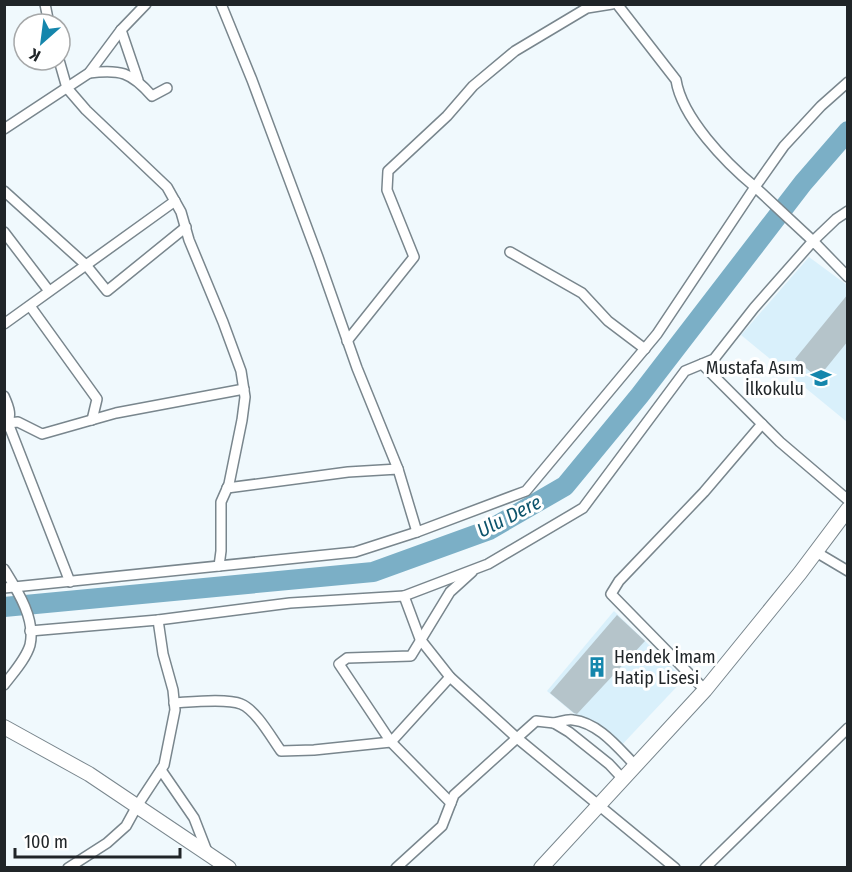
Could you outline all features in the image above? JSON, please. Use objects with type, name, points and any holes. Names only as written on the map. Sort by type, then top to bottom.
[{"type":"main road","points":[[541,867],[705,690],[848,509]]},
{"type":"main road","points":[[4,727],[89,774],[229,867]]},
{"type":"street","points":[[4,129],[89,73],[121,30],[146,4]]},
{"type":"street","points":[[221,4],[256,91],[347,341],[398,469],[417,532]]},
{"type":"street","points":[[347,341],[414,257],[387,190],[388,171],[447,116],[473,86],[515,51],[587,8],[612,4]]},
{"type":"street","points":[[617,4],[676,80],[678,93],[696,123],[730,167],[813,241],[848,277]]},
{"type":"street","points":[[121,30],[138,80]]},
{"type":"street","points":[[62,72],[67,88],[86,110],[156,175],[167,187],[182,212],[241,371],[245,397],[243,420],[227,488],[221,502],[219,566]]},
{"type":"street","points":[[89,73],[122,72],[138,80],[152,96],[167,88]]},
{"type":"street","points":[[4,588],[355,552],[417,532],[526,491],[657,334],[754,187],[784,146],[821,106],[848,82]]},
{"type":"street","points":[[4,191],[86,265],[108,291],[186,227]]},
{"type":"street","points":[[4,324],[175,201]]},
{"type":"street","points":[[30,626],[158,620],[290,603],[404,596],[488,564],[583,508],[685,371],[714,360],[754,308],[813,241],[848,211]]},
{"type":"street","points":[[4,232],[49,291]]},
{"type":"street","points":[[510,252],[582,293],[608,321],[645,349]]},
{"type":"street","points":[[30,306],[97,399],[92,420]]},
{"type":"street","points":[[702,364],[762,423],[848,500]]},
{"type":"street","points":[[6,426],[18,422],[42,434],[116,413],[244,389]]},
{"type":"street","points":[[4,396],[10,410],[6,426],[70,582]]},
{"type":"street","points":[[705,690],[611,594],[619,581],[704,492],[762,423]]},
{"type":"street","points":[[227,488],[267,485],[348,472],[398,469]]},
{"type":"street","points":[[816,552],[848,572]]},
{"type":"street","points":[[4,569],[16,588],[30,626],[30,644],[4,685]]},
{"type":"street","points":[[451,803],[391,741],[339,664],[347,658],[411,656],[450,592],[475,569]]},
{"type":"street","points":[[404,596],[420,639],[450,677],[517,738],[675,867]]},
{"type":"street","points":[[68,867],[107,843],[126,826],[161,770],[175,710],[158,620]]},
{"type":"street","points":[[174,703],[205,701],[240,703],[252,711],[281,751],[314,750],[391,741],[450,677]]},
{"type":"street","points":[[396,867],[442,826],[454,795],[536,721],[554,723],[572,719],[592,725],[613,742],[635,765]]},
{"type":"street","points":[[554,723],[587,746],[623,779]]},
{"type":"street","points":[[705,867],[848,728]]},
{"type":"street","points":[[161,770],[194,818],[208,854]]},
{"type":"shaded area","name":"Mustafa Asım İlkokulu","points":[[809,257],[847,285],[847,422],[741,335]]},
{"type":"shaded area","points":[[614,611],[684,679],[617,750],[547,691]]},
{"type":"building","points":[[848,294],[848,341],[818,378],[795,359]]},
{"type":"building","name":"Hendek İmam Hatip Lisesi","points":[[617,615],[645,641],[577,714],[574,713],[550,693]]},
{"type":"waterway","name":"Ulu Dere","points":[[4,607],[373,572],[489,530],[565,486],[640,395],[803,183],[848,131]]},
{"type":"place","name":"Mustafa Asım İlkokulu","points":[[821,378]]},
{"type":"place","name":"Hendek İmam Hatip Lisesi","points":[[597,667]]}]
